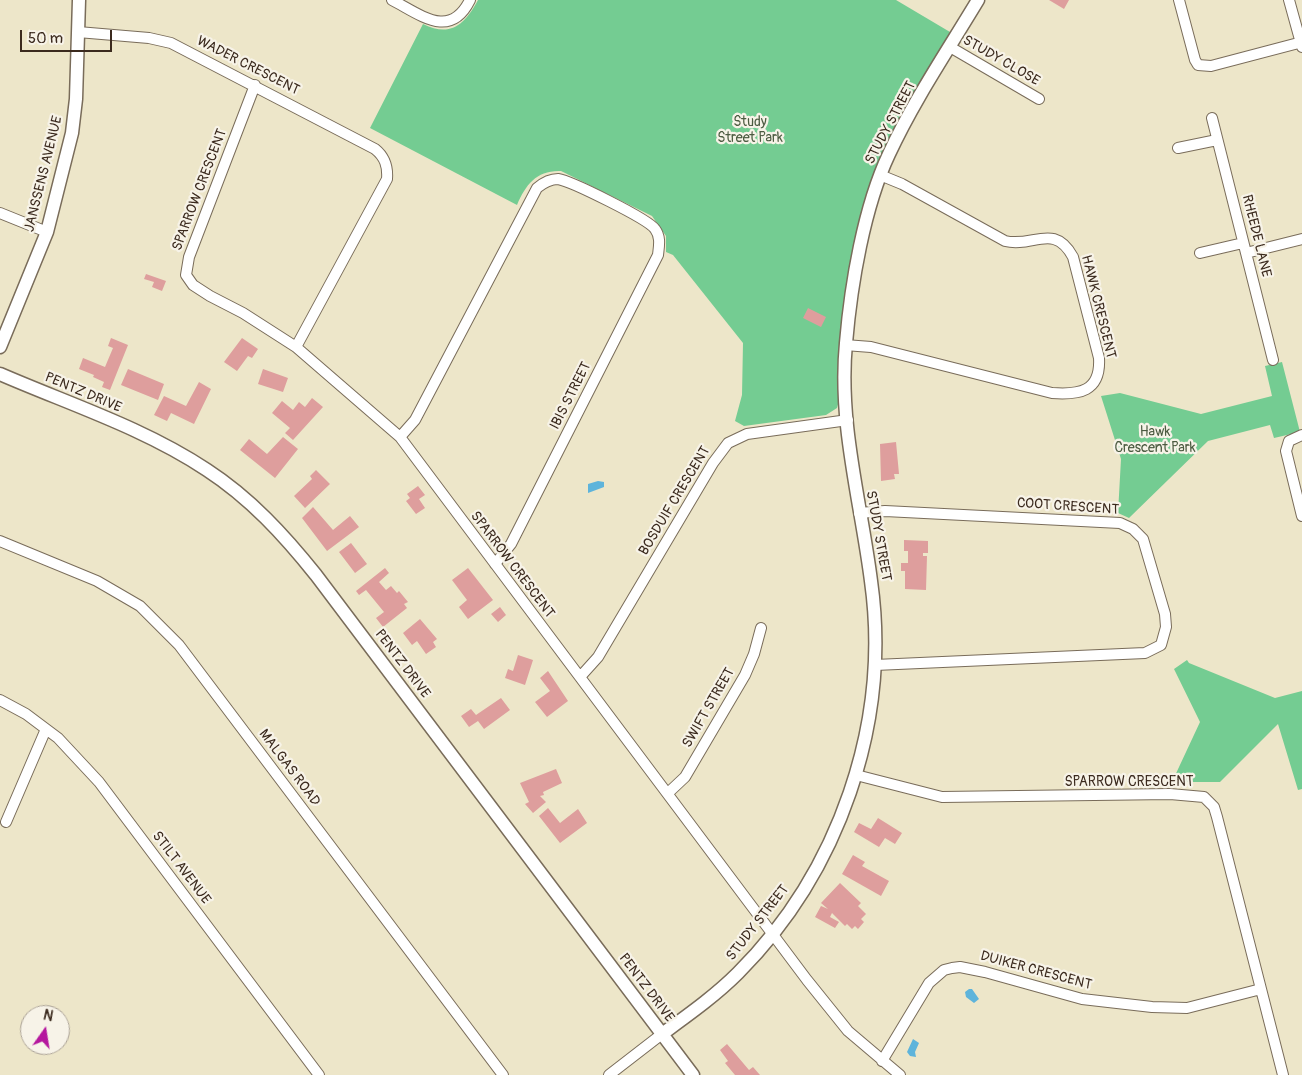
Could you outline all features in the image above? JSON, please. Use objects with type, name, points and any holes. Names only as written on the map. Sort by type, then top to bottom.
[{"type":"street","name":"JANSSENS AVENUE","points":[[0,347],[47,232],[72,133],[78,0]]},
{"type":"street","points":[[392,0],[431,20],[442,23],[460,16],[470,0]]},
{"type":"street","name":"STUDY STREET","points":[[662,1034],[709,999],[738,973],[773,933],[794,904],[820,862],[856,775],[865,739],[875,665],[874,598],[859,513],[848,420],[845,344],[858,262],[880,175],[904,124],[978,0]]},
{"type":"street","points":[[1179,0],[1195,60],[1198,65],[1204,67],[1302,44],[1289,0]]},
{"type":"street","name":"WADER CRESCENT","points":[[78,32],[149,38],[171,42],[368,145],[379,152],[388,165],[387,179],[384,186],[296,347]]},
{"type":"street","name":"STUDY CLOSE","points":[[950,47],[1039,99]]},
{"type":"street","name":"SPARROW CRESCENT","points":[[255,85],[189,257],[186,275],[193,285],[243,313],[296,347],[400,437],[848,1031],[900,1075]]},
{"type":"street","name":"RHEEDE LANE","points":[[1212,118],[1273,360]]},
{"type":"street","points":[[1178,148],[1217,140]]},
{"type":"street","name":"HAWK CRESCENT","points":[[845,344],[871,347],[1052,393],[1073,394],[1081,392],[1091,386],[1098,372],[1096,349],[1073,257],[1068,246],[1059,240],[1049,238],[1020,243],[1005,241],[902,184],[880,175]]},
{"type":"street","name":"IBIS STREET","points":[[400,437],[415,420],[537,188],[543,183],[557,179],[565,181],[649,223],[659,236],[658,255],[511,544],[494,564]]},
{"type":"street","points":[[0,213],[47,232]]},
{"type":"street","points":[[1200,253],[1302,239]]},
{"type":"street","name":"PENTZ DRIVE","points":[[0,374],[164,445],[224,482],[268,520],[316,575],[693,1075]]},
{"type":"street","name":"BOSDUIF CRESCENT","points":[[580,677],[598,657],[713,463],[728,443],[747,434],[848,420]]},
{"type":"street","points":[[1302,436],[1289,441],[1286,447],[1286,459],[1302,516]]},
{"type":"street","name":"COOT CRESCENT","points":[[859,513],[885,511],[1120,524],[1133,528],[1143,539],[1165,614],[1166,627],[1161,645],[1145,653],[875,665]]},
{"type":"street","name":"MALGAS ROAD","points":[[0,541],[97,581],[123,596],[140,606],[179,645],[503,1075]]},
{"type":"street","name":"SWIFT STREET","points":[[668,794],[685,777],[745,675],[754,654],[760,628]]},
{"type":"street","name":"STILT AVENUE","points":[[0,700],[26,714],[58,738],[99,782],[319,1075]]},
{"type":"street","points":[[6,822],[46,730]]},
{"type":"street","name":"SPARROW CRESCENT","points":[[856,775],[942,797],[1170,794],[1204,797],[1214,807],[1217,817],[1283,1075]]},
{"type":"street","name":"DUIKER CRESCENT","points":[[882,1061],[929,983],[944,970],[952,968],[960,967],[985,972],[1082,999],[1152,1007],[1187,1008],[1260,989]]},
{"type":"street","points":[[609,1075],[662,1034]]},
{"type":"green space","name":"Study Street Park","points":[[478,0],[896,0],[950,32],[888,140],[874,173],[855,241],[843,315],[839,357],[840,397],[837,408],[826,415],[744,426],[735,421],[742,395],[743,343],[673,255],[666,252],[666,236],[652,216],[561,171],[545,173],[533,180],[524,191],[517,205],[370,128],[423,24],[442,30],[456,26],[468,16]]},
{"type":"green space","name":"Hawk Crescent Park","points":[[1282,362],[1300,432],[1274,438],[1270,425],[1208,441],[1129,518],[1118,513],[1121,459],[1101,396],[1120,393],[1201,414],[1272,396],[1265,366]]},
{"type":"green space","points":[[1187,660],[1189,663],[1275,698],[1302,691],[1302,789],[1298,790],[1278,724],[1220,782],[1172,782],[1200,722],[1174,669]]},
{"type":"water","points":[[598,481],[604,482],[604,487],[588,493],[588,484]]},
{"type":"water","points":[[972,989],[979,999],[974,1003],[966,997],[965,992]]},
{"type":"water","points":[[913,1039],[919,1043],[915,1052],[916,1057],[910,1056],[907,1052]]},
{"type":"building","points":[[1049,0],[1069,0],[1064,9]]},
{"type":"building","points":[[146,274],[166,281],[162,291],[152,287],[154,282],[144,279]]},
{"type":"building","points":[[808,308],[826,317],[821,327],[803,318]]},
{"type":"building","points":[[111,338],[128,345],[110,390],[102,387],[104,382],[93,377],[94,375],[79,369],[83,358],[105,367],[113,348],[108,346]]},
{"type":"building","points":[[242,338],[258,349],[252,358],[248,356],[237,371],[224,362]]},
{"type":"building","points":[[128,369],[164,384],[158,400],[121,385]]},
{"type":"building","points":[[263,369],[288,378],[283,392],[258,384]]},
{"type":"building","points":[[199,382],[211,389],[194,424],[171,413],[167,421],[154,415],[164,396],[186,406]]},
{"type":"building","points":[[312,398],[323,407],[293,440],[285,433],[290,428],[272,413],[282,401],[293,410],[299,402],[305,407]]},
{"type":"building","points":[[283,437],[298,449],[275,478],[240,450],[249,439],[267,454]]},
{"type":"building","points":[[896,442],[899,474],[894,474],[895,479],[881,481],[880,444]]},
{"type":"building","points":[[316,470],[330,484],[305,508],[294,496],[312,479],[310,476]]},
{"type":"building","points":[[418,486],[425,495],[419,499],[425,508],[416,514],[406,501],[410,498],[407,494]]},
{"type":"building","points":[[313,507],[333,530],[350,516],[359,527],[327,551],[302,518]]},
{"type":"building","points":[[904,540],[928,541],[928,553],[923,553],[923,556],[927,556],[926,590],[905,589],[905,571],[901,571],[901,563],[908,563],[908,551],[904,551]]},
{"type":"building","points":[[351,543],[367,564],[355,573],[339,552]]},
{"type":"building","points":[[385,568],[389,573],[379,582],[386,590],[391,586],[397,593],[399,591],[408,602],[404,604],[407,608],[383,627],[376,618],[384,612],[366,590],[359,595],[356,591]]},
{"type":"building","points":[[468,568],[493,600],[468,619],[459,607],[467,600],[452,580]]},
{"type":"building","points":[[500,607],[506,615],[498,622],[491,614]]},
{"type":"building","points":[[420,619],[437,639],[433,642],[436,647],[426,654],[417,641],[412,645],[403,633]]},
{"type":"building","points":[[518,655],[533,660],[525,685],[505,678],[508,669],[513,671]]},
{"type":"building","points":[[548,671],[568,701],[547,717],[535,702],[550,691],[540,678]]},
{"type":"building","points":[[501,698],[510,710],[484,729],[478,721],[469,727],[461,716],[471,709],[476,715]]},
{"type":"building","points":[[556,769],[562,783],[543,792],[544,795],[540,796],[546,802],[533,813],[525,804],[529,802],[520,783]]},
{"type":"building","points":[[548,808],[560,823],[578,809],[587,823],[560,843],[539,816]]},
{"type":"building","points":[[878,818],[902,833],[895,844],[885,838],[879,847],[854,832],[859,823],[871,829]]},
{"type":"building","points":[[853,855],[865,862],[862,866],[889,881],[881,896],[842,874]]},
{"type":"building","points":[[840,883],[861,903],[858,906],[866,914],[861,919],[864,922],[858,929],[855,926],[852,929],[847,924],[845,926],[832,913],[830,917],[839,922],[835,928],[815,917],[821,906],[828,909],[821,903]]},
{"type":"building","points":[[727,1044],[749,1070],[753,1067],[760,1075],[735,1075],[725,1063],[728,1061],[720,1050]]}]
